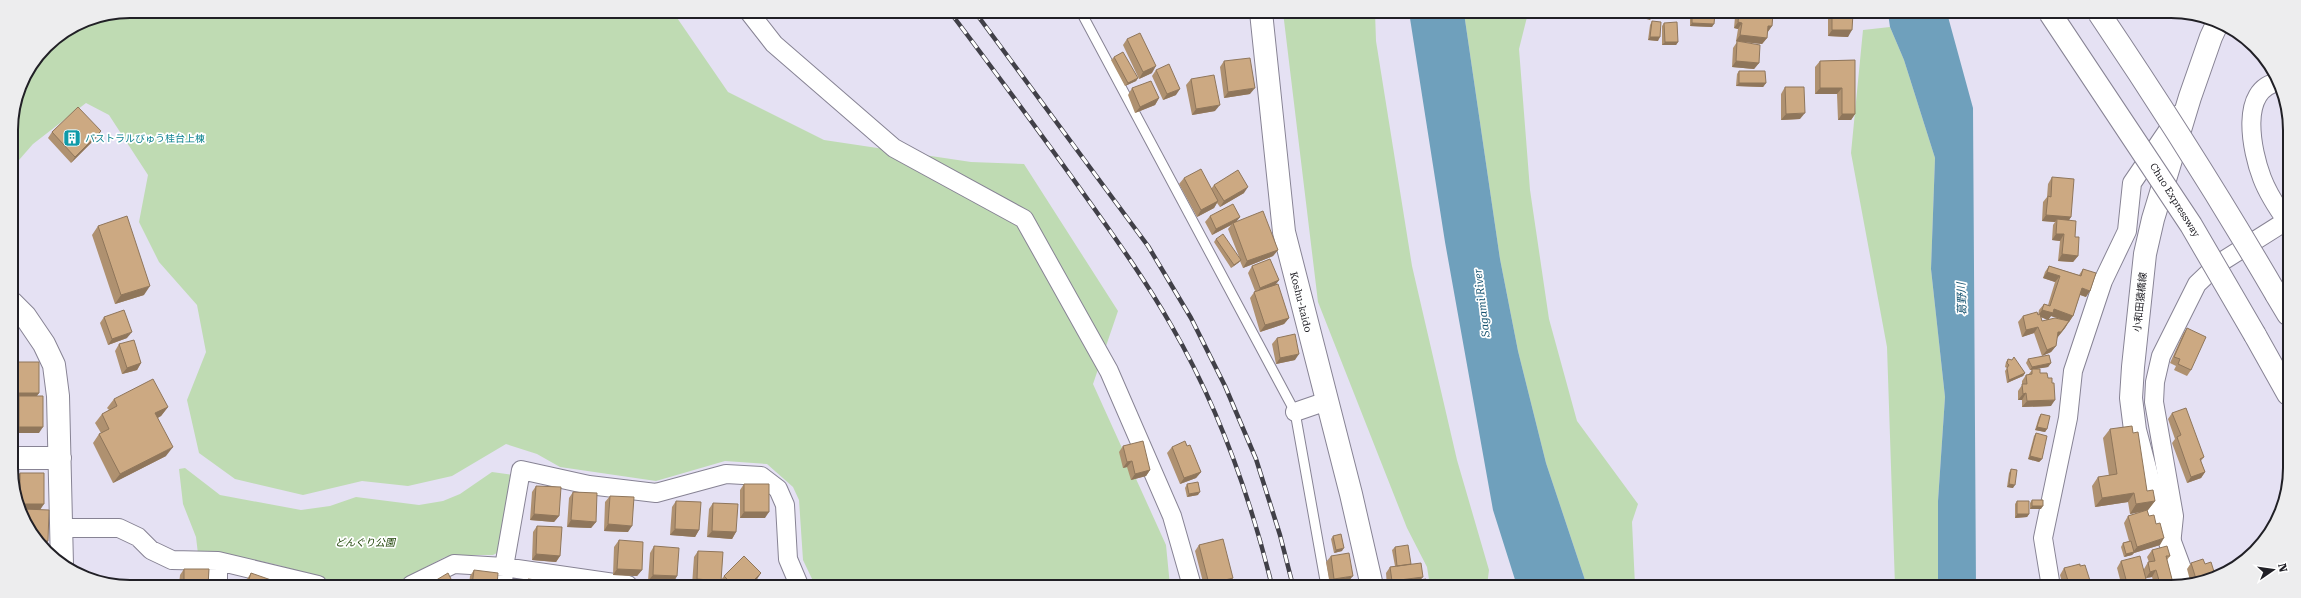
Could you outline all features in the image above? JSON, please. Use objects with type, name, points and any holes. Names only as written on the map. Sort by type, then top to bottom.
[{"type":"main road","name":"Koshu-kaido","points":[[1262,18],[1284,232],[1351,494],[1371,580]]},
{"type":"main road","name":"Chuo Expressway","points":[[2053,18],[2191,225],[2283,385]]},
{"type":"main road","points":[[2102,18],[2217,193],[2283,306]]},
{"type":"main road","name":"小和田猿橋線","points":[[2184,579],[2170,546],[2151,491],[2135,430],[2132,390],[2145,254],[2153,219],[2190,97],[2215,28]]},
{"type":"main road","points":[[18,309],[25,316],[40,338],[54,365],[58,396],[62,557]]},
{"type":"main road","points":[[18,458],[60,458]]},
{"type":"street","points":[[754,18],[774,44],[894,148],[1024,219],[1109,371],[1172,516],[1190,580]]},
{"type":"street","points":[[2272,83],[2269,84],[2261,93],[2253,110],[2251,124],[2252,143],[2262,179],[2283,215]]},
{"type":"street","points":[[2050,580],[2043,538],[2068,418],[2073,371],[2103,281],[2127,231],[2132,183],[2190,97]]},
{"type":"street","points":[[2170,546],[2174,516],[2154,402],[2155,382],[2161,356],[2197,284],[2218,264],[2283,224]]},
{"type":"street","points":[[1295,412],[1327,401]]},
{"type":"street","points":[[503,580],[504,567],[521,470],[589,485],[656,493],[726,474],[761,476],[778,489],[785,506],[788,559],[797,580]]},
{"type":"street","points":[[62,528],[119,528],[138,537],[151,550],[172,560],[218,562],[296,580]]},
{"type":"street","points":[[218,562],[218,580]]},
{"type":"street","points":[[421,580],[454,564],[504,567],[594,580]]},
{"type":"lane","points":[[1084,18],[1295,412],[1325,580]]},
{"type":"green space","points":[[123,18],[677,18],[728,92],[824,140],[971,162],[1024,164],[1118,311],[1093,384],[1166,545],[1169,580],[813,580],[803,560],[799,500],[793,487],[767,464],[725,461],[656,481],[560,467],[537,454],[506,444],[452,476],[408,486],[362,481],[303,495],[235,479],[199,453],[187,400],[206,352],[197,305],[159,262],[139,222],[148,175],[109,115],[86,103],[33,144],[18,161],[18,123],[20,108],[33,74],[51,51],[68,37],[94,24],[108,20]]},
{"type":"green space","points":[[1284,18],[1375,18],[1376,41],[1412,266],[1457,460],[1489,570],[1488,580],[1429,580],[1427,567],[1407,528],[1318,302]]},
{"type":"green space","points":[[1465,18],[1527,18],[1519,49],[1530,190],[1549,319],[1577,421],[1638,504],[1632,522],[1635,580],[1585,580],[1546,463],[1518,351],[1500,259]]},
{"type":"green space","points":[[1890,27],[1904,60],[1935,158],[1931,269],[1945,397],[1938,501],[1938,580],[1895,580],[1887,347],[1851,153],[1863,30]]},
{"type":"green space","name":"どんぐり公園","points":[[185,468],[220,495],[301,510],[330,506],[356,497],[419,505],[443,501],[460,494],[492,472],[513,475],[499,552],[493,555],[459,555],[445,557],[401,580],[330,580],[278,565],[241,557],[198,554],[196,537],[183,504],[179,469]]},
{"type":"water","name":"Sagami River","points":[[1410,18],[1465,18],[1500,259],[1518,351],[1546,463],[1585,580],[1515,580],[1493,510],[1445,242]]},
{"type":"water","name":"葛野川","points":[[1889,18],[1948,18],[1973,108],[1976,580],[1938,580],[1938,501],[1945,397],[1931,269],[1935,158],[1904,60],[1890,27]]},
{"type":"building","points":[[1692,18],[1715,18],[1714,24],[1692,23]]},
{"type":"building","points":[[1738,18],[1773,18],[1772,26],[1768,26],[1767,38],[1740,35],[1742,23],[1738,22]]},
{"type":"building","points":[[1832,18],[1853,18],[1852,30],[1832,30]]},
{"type":"building","points":[[1652,21],[1661,22],[1660,37],[1650,37]]},
{"type":"building","points":[[1677,22],[1678,42],[1665,42],[1664,23]]},
{"type":"building","points":[[1140,33],[1156,66],[1143,72],[1127,39]]},
{"type":"building","points":[[1737,41],[1760,45],[1759,63],[1736,61]]},
{"type":"building","points":[[1123,52],[1138,78],[1128,83],[1114,57]]},
{"type":"building","points":[[1250,58],[1255,88],[1228,92],[1224,61]]},
{"type":"building","points":[[1855,60],[1855,114],[1842,114],[1842,88],[1820,88],[1820,61]]},
{"type":"building","points":[[1169,64],[1180,89],[1167,94],[1156,70]]},
{"type":"building","points":[[1739,71],[1765,71],[1766,83],[1739,83]]},
{"type":"building","points":[[1214,75],[1220,105],[1196,109],[1191,79]]},
{"type":"building","points":[[1151,81],[1159,98],[1140,107],[1132,88]]},
{"type":"building","points":[[1785,87],[1804,87],[1805,113],[1786,114]]},
{"type":"building","name":"パストラルびゅう桂台上棟","points":[[78,107],[101,131],[75,157],[52,132]]},
{"type":"building","points":[[1201,169],[1218,201],[1201,210],[1184,178]]},
{"type":"building","points":[[1238,170],[1248,187],[1224,201],[1214,185]]},
{"type":"building","points":[[2052,177],[2074,179],[2071,217],[2046,215],[2048,196],[2051,197]]},
{"type":"building","points":[[1233,204],[1240,217],[1216,229],[1210,216]]},
{"type":"building","points":[[1263,211],[1278,250],[1247,261],[1233,223]]},
{"type":"building","points":[[127,216],[150,286],[121,295],[98,226]]},
{"type":"building","points":[[2057,219],[2076,221],[2075,237],[2079,237],[2078,256],[2062,254],[2064,234],[2056,234]]},
{"type":"building","points":[[1223,234],[1241,260],[1234,265],[1216,239]]},
{"type":"building","points":[[1270,259],[1279,280],[1260,288],[1252,266]]},
{"type":"building","points":[[2049,266],[2081,276],[2083,269],[2096,273],[2090,291],[2082,288],[2073,316],[2054,309],[2053,313],[2042,310],[2044,304],[2050,306],[2060,276],[2047,272]]},
{"type":"building","points":[[1278,284],[1289,318],[1265,325],[1254,292]]},
{"type":"building","points":[[124,310],[132,332],[112,339],[104,317]]},
{"type":"building","points":[[2037,312],[2038,315],[2040,314],[2042,321],[2055,318],[2069,321],[2061,332],[2058,332],[2056,346],[2047,350],[2038,327],[2026,330],[2023,316]]},
{"type":"building","points":[[2187,328],[2206,337],[2191,370],[2178,364],[2180,359],[2174,357]]},
{"type":"building","points":[[1295,334],[1299,354],[1280,358],[1277,338]]},
{"type":"building","points":[[134,340],[141,363],[127,368],[119,344]]},
{"type":"building","points":[[2049,355],[2051,363],[2032,367],[2028,359]]},
{"type":"building","points":[[2014,357],[2025,373],[2009,380],[2007,368],[2009,365],[2007,363],[2008,359],[2012,360]]},
{"type":"building","points":[[18,362],[39,362],[39,393],[18,393]]},
{"type":"building","points":[[2032,369],[2040,369],[2040,373],[2047,373],[2048,378],[2052,378],[2052,383],[2054,383],[2055,400],[2027,401],[2026,393],[2023,394],[2022,384],[2027,384],[2026,375],[2032,374]]},
{"type":"building","points":[[153,379],[168,407],[155,413],[173,447],[120,474],[99,434],[109,429],[102,414],[117,406],[114,399]]},
{"type":"building","points":[[19,396],[43,396],[43,427],[19,427]]},
{"type":"building","points":[[2186,408],[2204,457],[2200,459],[2205,472],[2191,477],[2177,437],[2181,435],[2172,413]]},
{"type":"building","points":[[2041,414],[2050,416],[2047,429],[2037,427]]},
{"type":"building","points":[[2132,426],[2133,433],[2138,432],[2147,491],[2153,490],[2155,501],[2136,504],[2134,493],[2102,498],[2098,477],[2117,474],[2110,429]]},
{"type":"building","points":[[2036,433],[2047,436],[2042,459],[2030,456]]},
{"type":"building","points":[[1143,441],[1150,470],[1135,474],[1132,461],[1127,462],[1123,446]]},
{"type":"building","points":[[1185,441],[1187,446],[1190,445],[1201,472],[1184,478],[1172,447]]},
{"type":"building","points":[[2011,469],[2017,470],[2015,485],[2009,484]]},
{"type":"building","points":[[20,473],[44,473],[44,504],[24,504],[20,490]]},
{"type":"building","points":[[1198,482],[1200,492],[1189,494],[1187,484]]},
{"type":"building","points":[[744,484],[769,484],[769,512],[744,512]]},
{"type":"building","points":[[536,486],[561,487],[559,516],[534,514]]},
{"type":"building","points":[[573,492],[597,493],[596,522],[571,520]]},
{"type":"building","points":[[610,496],[634,497],[632,526],[608,524]]},
{"type":"building","points":[[2032,500],[2043,500],[2043,506],[2032,506]]},
{"type":"building","points":[[676,501],[701,502],[699,530],[675,529]]},
{"type":"building","points":[[2017,501],[2029,501],[2029,514],[2017,514]]},
{"type":"building","points":[[713,503],[738,504],[736,532],[712,531]]},
{"type":"building","points":[[26,509],[49,510],[48,541],[46,541],[41,536],[33,524]]},
{"type":"building","points":[[2147,510],[2149,516],[2154,515],[2156,524],[2160,523],[2164,538],[2137,547],[2128,516]]},
{"type":"building","points":[[537,526],[562,527],[560,556],[536,554]]},
{"type":"building","points":[[1341,534],[1344,548],[1336,550],[1333,536]]},
{"type":"building","points":[[1223,539],[1233,578],[1225,580],[1208,580],[1199,545]]},
{"type":"building","points":[[619,540],[643,542],[642,570],[617,569]]},
{"type":"building","points":[[2131,541],[2134,552],[2126,554],[2123,543]]},
{"type":"building","points":[[1408,545],[1411,564],[1397,566],[1395,547]]},
{"type":"building","points":[[654,546],[679,548],[677,576],[653,575]]},
{"type":"building","points":[[2167,546],[2170,556],[2166,556],[2172,580],[2159,580],[2156,570],[2150,572],[2148,562],[2155,561],[2152,550]]},
{"type":"building","points":[[698,551],[723,552],[721,580],[697,579]]},
{"type":"building","points":[[1349,553],[1353,576],[1334,579],[1331,556]]},
{"type":"building","points":[[744,556],[761,573],[754,580],[728,580],[724,576]]},
{"type":"building","points":[[2140,556],[2146,580],[2126,580],[2121,561]]},
{"type":"building","points":[[2203,559],[2205,564],[2211,562],[2214,571],[2195,577],[2191,563]]},
{"type":"building","points":[[1421,563],[1423,577],[1392,580],[1390,567]]},
{"type":"building","points":[[2080,564],[2080,566],[2085,565],[2090,580],[2068,580],[2064,568]]},
{"type":"building","points":[[184,569],[209,569],[208,580],[184,580]]},
{"type":"building","points":[[474,570],[498,573],[497,580],[473,580]]},
{"type":"building","points":[[251,573],[271,580],[249,580]]},
{"type":"building","points":[[448,573],[452,580],[436,580]]},
{"type":"railway","points":[[954,18],[1036,127],[1108,229],[1141,276],[1171,325],[1204,387],[1231,452],[1254,519],[1270,580]]},
{"type":"railway","points":[[979,18],[1148,246],[1191,318],[1225,386],[1256,459],[1280,535],[1291,580]]},
{"type":"place","name":"パストラルびゅう桂台上棟","points":[[72,138]]}]
